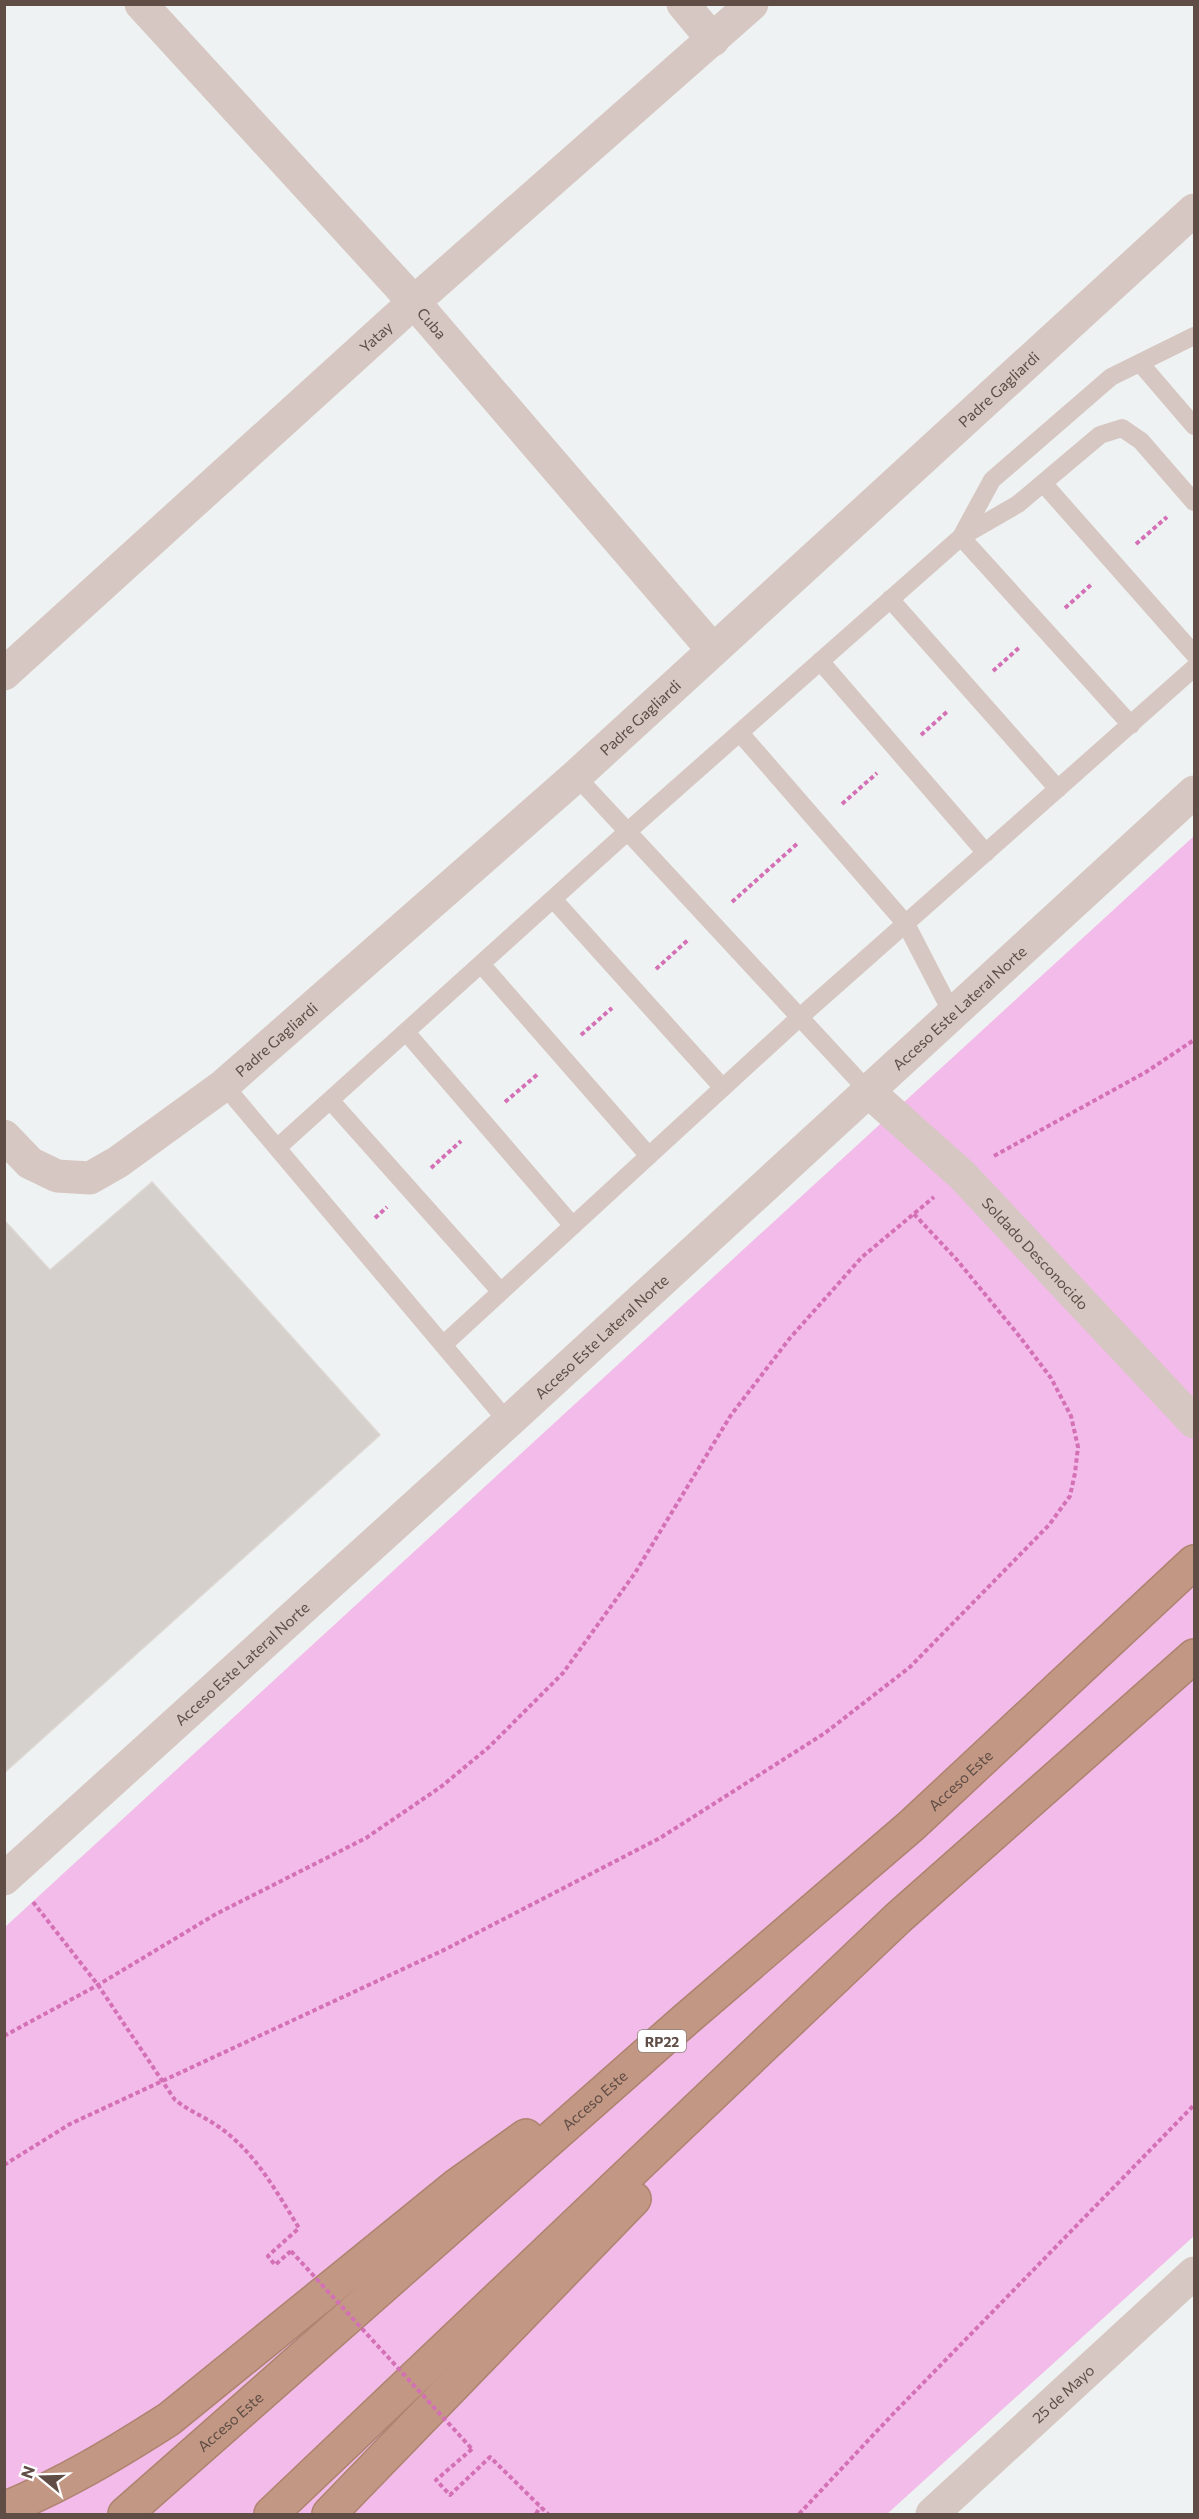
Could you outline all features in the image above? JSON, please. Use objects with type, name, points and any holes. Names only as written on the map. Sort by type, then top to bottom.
[{"type":"highway","name":"Acceso Este","points":[[125,2514],[685,2020],[911,1826],[1194,1562]]},
{"type":"highway","points":[[271,2514],[898,1918],[1194,1656]]},
{"type":"highway","points":[[329,2514],[706,2124],[898,1918]]},
{"type":"highway","points":[[4,2509],[46,2492],[117,2452],[169,2419],[456,2186],[685,2020]]},
{"type":"street","name":"Cuba","points":[[141,4],[414,302],[712,650]]},
{"type":"street","points":[[683,4],[713,40]]},
{"type":"street","name":"Yatay","points":[[4,674],[414,302],[752,4]]},
{"type":"street","name":"Padre Gagliardi","points":[[4,1136],[30,1163],[57,1176],[90,1178],[118,1162],[224,1085],[576,776],[1194,210]]},
{"type":"street","name":"Acceso Este Lateral Norte","points":[[8,1876],[508,1422],[1194,792]]},
{"type":"street","name":"Soldado Desconocido","points":[[869,1092],[962,1176],[1194,1422]]},
{"type":"street","name":"25 de Mayo","points":[[932,2514],[1194,2273]]},
{"type":"lane","points":[[961,537],[992,480],[1111,377],[1194,336]]},
{"type":"lane","points":[[1140,363],[1194,426]]},
{"type":"lane","points":[[277,1148],[627,832],[961,537],[1018,504],[1100,435],[1122,428],[1141,441],[1192,499]]},
{"type":"lane","points":[[1043,483],[1194,654]]},
{"type":"lane","points":[[961,537],[1131,725]]},
{"type":"lane","points":[[890,599],[1058,789]]},
{"type":"lane","points":[[820,662],[986,853]]},
{"type":"lane","points":[[443,1345],[800,1017],[1194,668]]},
{"type":"lane","points":[[740,733],[906,924],[953,1015]]},
{"type":"lane","points":[[576,776],[869,1092]]},
{"type":"lane","points":[[553,899],[723,1088]]},
{"type":"lane","points":[[481,964],[649,1156]]},
{"type":"lane","points":[[406,1032],[573,1226]]},
{"type":"lane","points":[[224,1085],[508,1422]]},
{"type":"lane","points":[[330,1100],[501,1292]]},
{"type":"path","points":[[352,1238],[1042,627],[1192,499]]},
{"type":"path","points":[[4,2036],[98,1986],[216,1914],[366,1838],[442,1786],[519,1719],[563,1673],[675,1511],[732,1415],[790,1338],[862,1257],[962,1176],[1146,1072],[1194,1040]]},
{"type":"path","points":[[4,2165],[70,2124],[477,1934],[640,1849],[723,1799],[825,1733],[910,1667],[1049,1525],[1070,1496],[1075,1473],[1078,1447],[1071,1416],[1051,1378],[1020,1336],[957,1260],[914,1214]]},
{"type":"path","points":[[8,1876],[98,1986],[175,2100],[189,2111],[218,2126],[258,2163],[299,2228],[268,2256],[275,2265],[291,2251],[472,2449],[436,2480],[450,2495],[490,2457],[548,2514]]},
{"type":"path","points":[[799,2514],[1194,2105]]},
{"type":"path","points":[[536,2514],[540,2507]]},
{"type":"shaded area","points":[[1194,836],[1194,2236],[887,2514],[5,2514],[5,1927]]},
{"type":"building","points":[[152,1182],[380,1435],[4,1773],[4,1220],[50,1270]]}]
